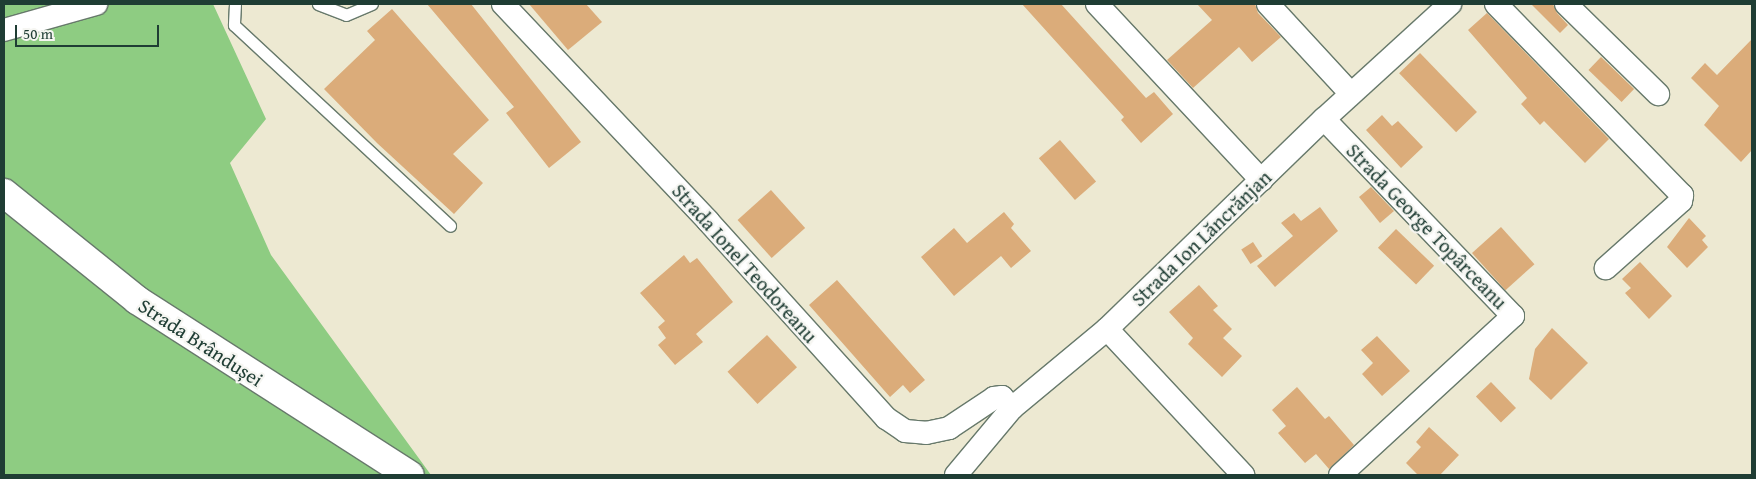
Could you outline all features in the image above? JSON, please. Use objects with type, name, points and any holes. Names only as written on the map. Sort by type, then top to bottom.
[{"type":"main road","name":"Strada Brândușei","points":[[4,193],[136,300],[410,475]]},
{"type":"street","points":[[4,30],[96,4]]},
{"type":"street","name":"Strada Ionel Teodoreanu","points":[[503,4],[708,221],[886,418],[905,431],[926,433],[950,428],[994,398],[1002,397],[1012,408]]},
{"type":"street","points":[[1097,4],[1261,180]]},
{"type":"street","points":[[1268,4],[1352,94]]},
{"type":"street","name":"Strada Ion Lăncrănjan","points":[[956,475],[1012,408],[1107,329],[1324,119],[1450,4]]},
{"type":"street","points":[[1496,4],[1682,195],[1681,201],[1606,268]]},
{"type":"street","points":[[1566,4],[1658,94]]},
{"type":"street","name":"Strada George Topârceanu","points":[[1324,119],[1512,316],[1340,475]]},
{"type":"street","points":[[1107,329],[1243,475]]},
{"type":"lane","points":[[236,4],[234,25],[450,226]]},
{"type":"lane","points":[[318,4],[346,15],[372,4]]},
{"type":"green space","points":[[4,4],[213,4],[266,119],[230,163],[271,255],[431,475],[4,475]]},
{"type":"building","points":[[427,4],[471,4],[581,142],[549,168],[506,113],[514,107]]},
{"type":"building","points":[[529,4],[586,4],[602,22],[568,50]]},
{"type":"building","points":[[1022,4],[1061,4],[1146,98],[1154,92],[1173,114],[1141,143],[1121,120],[1124,117]]},
{"type":"building","points":[[1197,4],[1255,4],[1258,13],[1281,37],[1252,62],[1239,47],[1193,88],[1167,60],[1212,20]]},
{"type":"building","points":[[1531,4],[1553,4],[1557,13],[1568,25],[1560,33]]},
{"type":"building","points":[[392,9],[489,120],[453,154],[483,183],[454,214],[377,143],[324,89],[375,40],[367,31]]},
{"type":"building","points":[[1487,13],[1609,139],[1585,163],[1544,121],[1540,125],[1521,104],[1527,98],[1468,30]]},
{"type":"building","points":[[1752,39],[1752,150],[1741,162],[1704,125],[1719,106],[1691,78],[1705,63],[1717,75]]},
{"type":"building","points":[[1420,53],[1477,112],[1456,132],[1399,73]]},
{"type":"building","points":[[1601,57],[1634,89],[1622,102],[1588,70]]},
{"type":"building","points":[[1382,115],[1392,126],[1398,121],[1423,147],[1401,168],[1366,130]]},
{"type":"building","points":[[1060,140],[1096,182],[1075,200],[1039,158]]},
{"type":"building","points":[[1371,187],[1394,211],[1380,223],[1359,197]]},
{"type":"building","points":[[771,190],[805,228],[772,258],[738,220]]},
{"type":"building","points":[[1320,207],[1338,231],[1275,287],[1257,266],[1293,236],[1281,223],[1294,213],[1301,221]]},
{"type":"building","points":[[1004,212],[1014,224],[1011,228],[1031,251],[1011,268],[1001,256],[954,296],[921,257],[954,228],[967,243]]},
{"type":"building","points":[[1689,218],[1706,236],[1702,240],[1708,247],[1687,268],[1667,247]]},
{"type":"building","points":[[1501,227],[1534,264],[1505,290],[1472,253]]},
{"type":"building","points":[[1396,229],[1434,266],[1416,285],[1378,248]]},
{"type":"building","points":[[1253,242],[1262,256],[1251,264],[1241,250]]},
{"type":"building","points":[[684,255],[690,263],[697,258],[733,302],[696,334],[703,342],[675,365],[658,345],[666,338],[658,327],[665,321],[640,293]]},
{"type":"building","points":[[1640,262],[1672,296],[1649,319],[1625,293],[1631,288],[1622,279]]},
{"type":"building","points":[[837,280],[925,380],[910,393],[903,385],[890,397],[809,305]]},
{"type":"building","points":[[1199,285],[1218,306],[1213,310],[1232,329],[1223,338],[1242,356],[1222,377],[1188,344],[1193,338],[1169,312]]},
{"type":"building","points":[[1552,328],[1588,363],[1551,400],[1529,379],[1535,349]]},
{"type":"building","points":[[767,335],[797,367],[758,404],[728,372]]},
{"type":"building","points":[[1377,336],[1410,371],[1382,396],[1362,374],[1373,363],[1361,350]]},
{"type":"building","points":[[1491,382],[1516,408],[1501,422],[1476,397]]},
{"type":"building","points":[[1297,387],[1325,419],[1329,416],[1354,445],[1329,469],[1316,454],[1305,463],[1278,433],[1286,426],[1272,410]]},
{"type":"building","points":[[1429,427],[1459,455],[1440,475],[1418,475],[1406,463],[1421,447],[1416,442]]}]
